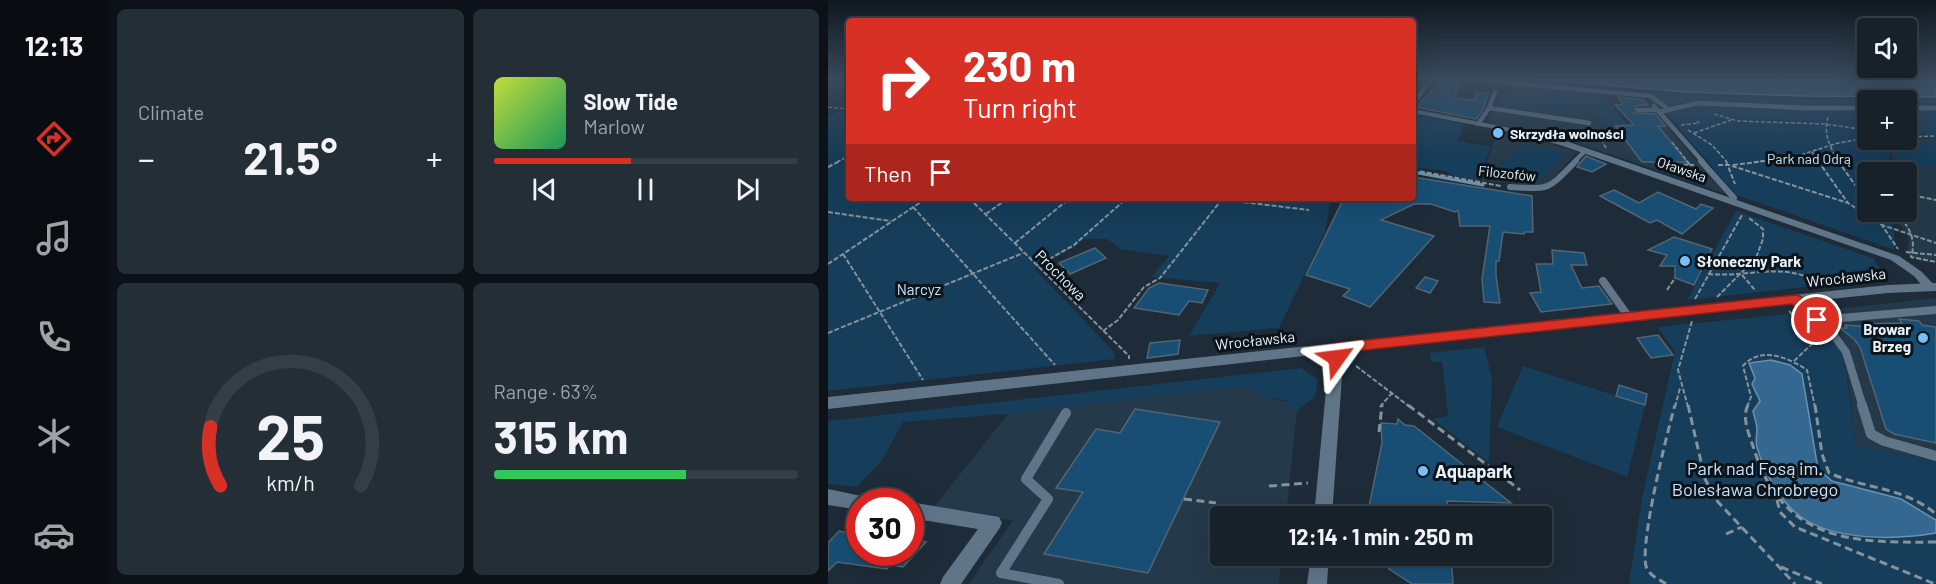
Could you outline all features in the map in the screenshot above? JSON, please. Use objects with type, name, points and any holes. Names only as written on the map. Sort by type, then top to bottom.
[{"type":"street","name":"Oławska","points":[[1416,112],[1542,137],[1585,151],[1895,258],[1933,287]]},
{"type":"street","name":"Wrocławska","points":[[828,403],[1628,316],[1792,305],[1933,287]]},
{"type":"street","points":[[1324,506],[1337,379],[1337,348]]},
{"type":"street","points":[[828,497],[846,500]]},
{"type":"street","points":[[924,512],[993,523],[950,584]]},
{"type":"street","points":[[1317,584],[1319,566]]},
{"type":"lane","points":[[1638,110],[1685,106]]},
{"type":"lane","points":[[1788,106],[1857,108]]},
{"type":"lane","points":[[1478,124],[1489,108],[1589,123]]},
{"type":"lane","points":[[1917,108],[1936,108]]},
{"type":"lane","points":[[1657,109],[1734,198]]},
{"type":"lane","name":"Filozofów","points":[[1510,187],[1544,189],[1551,186],[1585,151]]},
{"type":"lane","points":[[1603,281],[1628,316]]},
{"type":"lane","points":[[1792,305],[1817,320],[1846,352],[1870,434],[1884,441],[1936,456]]},
{"type":"lane","points":[[1817,320],[1936,310]]},
{"type":"lane","points":[[1059,584],[1001,573],[1048,499],[1026,479],[1066,413]]},
{"type":"path","points":[[828,107],[846,108]]},
{"type":"path","points":[[1836,108],[1824,124],[1825,134],[1830,146],[1857,187]]},
{"type":"path","points":[[1694,133],[1732,120],[1857,128]]},
{"type":"path","points":[[1697,121],[1700,123],[1679,126],[1713,144],[1729,165],[1734,177],[1734,188]]},
{"type":"path","points":[[1607,150],[1602,141],[1605,132],[1619,131]]},
{"type":"path","points":[[1917,137],[1936,136]]},
{"type":"path","points":[[1669,139],[1690,165]]},
{"type":"path","points":[[1724,165],[1785,158],[1857,139]]},
{"type":"path","points":[[1812,152],[1848,203]]},
{"type":"path","points":[[828,167],[846,158]]},
{"type":"path","points":[[1650,164],[1706,165]]},
{"type":"path","points":[[1729,165],[1848,203],[1882,225],[1936,243]]},
{"type":"path","name":"Filozofów","points":[[1416,171],[1510,187]]},
{"type":"path","points":[[1917,196],[1936,200]]},
{"type":"path","points":[[828,264],[922,201]]},
{"type":"path","name":"Prochowa","points":[[972,201],[1129,356],[1129,370]]},
{"type":"path","points":[[986,214],[1004,201]]},
{"type":"path","points":[[1015,243],[1066,201]]},
{"type":"path","points":[[1037,266],[1074,246],[1123,201]]},
{"type":"path","points":[[1103,332],[1118,320],[1144,287],[1160,278],[1220,201]]},
{"type":"path","points":[[1238,201],[1309,210]]},
{"type":"path","points":[[913,207],[1055,365]]},
{"type":"path","points":[[828,212],[891,221]]},
{"type":"path","points":[[1694,301],[1743,212]]},
{"type":"path","points":[[1718,300],[1717,295],[1742,275],[1761,251],[1765,239],[1763,230],[1748,218],[1749,214]]},
{"type":"path","points":[[1880,222],[1900,251]]},
{"type":"path","points":[[1903,222],[1913,235],[1915,244],[1911,257],[1936,262]]},
{"type":"path","points":[[828,333],[1023,253]]},
{"type":"path","points":[[843,254],[923,380]]},
{"type":"path","points":[[1913,254],[1936,255]]},
{"type":"path","points":[[1708,274],[1742,275],[1762,271],[1791,271],[1814,279],[1829,289]]},
{"type":"path","points":[[1742,275],[1760,295]]},
{"type":"path","points":[[1667,290],[1674,278]]},
{"type":"path","points":[[1792,305],[1814,342],[1794,361]]},
{"type":"path","points":[[1690,322],[1678,370],[1681,387],[1692,417],[1705,478],[1718,502],[1795,584]]},
{"type":"path","points":[[1935,584],[1795,527],[1780,512],[1777,500],[1757,464],[1750,440],[1746,411],[1751,399],[1743,366],[1747,359],[1754,356],[1767,356],[1794,361],[1807,370],[1822,454],[1829,473],[1914,498],[1936,514]]},
{"type":"path","points":[[1356,366],[1520,489]]},
{"type":"path","points":[[1666,584],[1653,576],[1646,567],[1645,547],[1667,434],[1681,387]]},
{"type":"path","points":[[1379,432],[1380,407],[1392,393]]},
{"type":"path","points":[[1269,486],[1308,483]]},
{"type":"path","points":[[1184,499],[1216,503]]},
{"type":"path","points":[[1777,500],[1807,525],[1838,536],[1880,543],[1936,542]]},
{"type":"path","points":[[1726,534],[1742,527]]},
{"type":"path","points":[[1778,566],[1822,584]]},
{"type":"shaded area","points":[[1496,106],[1613,106],[1629,126],[1666,126],[1726,194],[1559,137],[1487,122]]},
{"type":"shaded area","points":[[1499,131],[1577,152],[1547,185],[1474,180],[1477,170],[1483,170]]},
{"type":"shaded area","points":[[1936,138],[1936,263],[1921,261],[1907,254],[1909,238],[1897,222],[1917,222],[1917,162],[1892,162],[1891,150],[1917,150],[1917,139]]},
{"type":"shaded area","points":[[1936,298],[1936,462],[1856,445],[1847,372],[1839,347],[1799,313]]},
{"type":"shaded area","points":[[1771,360],[1790,365],[1802,374],[1818,469],[1832,481],[1901,499],[1936,520],[1936,533],[1903,537],[1866,537],[1831,531],[1801,517],[1786,503],[1768,476],[1756,442],[1757,427],[1753,411],[1760,401],[1752,384],[1755,378],[1749,363]]},
{"type":"shaded area","points":[[1238,387],[1258,391],[1258,396],[1290,402],[1286,410],[1297,411],[1287,506],[1210,506],[1210,566],[1281,566],[1279,584],[969,584],[1013,520],[934,507],[1008,414]]},
{"type":"green space","points":[[1514,106],[1578,106],[1583,111],[1581,115]]},
{"type":"green space","points":[[1583,106],[1609,106],[1628,126],[1601,125]]},
{"type":"green space","name":"Park nad Odrą","points":[[1660,106],[1857,106],[1857,150],[1889,150],[1890,162],[1857,162],[1857,222],[1894,222],[1895,250],[1736,195]]},
{"type":"green space","name":"Park nad Odrą","points":[[1917,106],[1936,106],[1936,137],[1917,138]]},
{"type":"green space","name":"Narcyz","points":[[846,111],[846,201],[1330,201],[1325,232],[1279,328],[1189,336],[1220,283],[1151,277],[1169,256],[1121,249],[1107,239],[1083,239],[1075,247],[1034,268],[1114,352],[1115,359],[828,391],[828,117]]},
{"type":"green space","points":[[1416,115],[1464,124],[1457,141],[1491,147],[1482,170],[1477,170],[1474,180],[1454,177],[1447,171],[1416,167]]},
{"type":"green space","points":[[1936,141],[1936,167],[1898,160],[1897,150],[1917,150],[1917,142]]},
{"type":"green space","points":[[1527,144],[1565,154],[1540,180],[1499,168]]},
{"type":"green space","points":[[1736,211],[1873,258],[1885,278],[1687,300]]},
{"type":"green space","name":"Park nad Fosą im. Bolesława Chrobrego","points":[[1799,313],[1839,347],[1846,370],[1856,445],[1936,462],[1936,584],[1629,584],[1642,498],[1675,351],[1657,327]]},
{"type":"green space","points":[[1484,347],[1492,378],[1489,463],[1433,419],[1448,416],[1442,362],[1431,362],[1430,353]]},
{"type":"green space","points":[[1523,366],[1645,405],[1627,477],[1497,427]]},
{"type":"green space","points":[[1301,368],[1318,380],[1315,396],[1297,411],[1286,410],[1289,401],[1258,396],[1258,391],[1238,387],[1007,414],[903,422],[882,460],[857,487],[828,484],[828,421]]},
{"type":"building","points":[[1417,106],[1484,106],[1476,119]]},
{"type":"building","points":[[1616,106],[1636,106],[1634,113],[1655,114],[1666,126],[1658,126],[1687,162],[1642,162],[1615,126],[1634,125]]},
{"type":"building","points":[[1586,156],[1606,164],[1592,172],[1577,167]]},
{"type":"building","points":[[1416,177],[1532,196],[1533,232],[1524,234],[1503,232],[1499,261],[1496,261],[1500,303],[1484,302],[1482,279],[1490,226],[1460,226],[1458,210],[1455,212],[1431,204],[1414,204],[1381,220],[1434,236],[1370,307],[1343,296],[1350,289],[1306,275],[1343,201],[1416,201]]},
{"type":"building","points":[[1614,190],[1639,203],[1658,192],[1696,209],[1701,204],[1713,208],[1682,234],[1657,220],[1650,223],[1600,196]]},
{"type":"building","name":"Słoneczny Park","points":[[1674,237],[1712,249],[1694,285],[1675,278],[1675,266],[1660,266],[1667,255],[1648,250]]},
{"type":"building","points":[[1095,248],[1106,258],[1070,274],[1059,263]]},
{"type":"building","points":[[1552,250],[1584,253],[1587,265],[1571,265],[1582,288],[1599,286],[1612,304],[1541,312],[1530,293],[1541,292],[1536,264],[1553,264]]},
{"type":"building","points":[[1425,277],[1438,281],[1430,293],[1416,288]]},
{"type":"building","points":[[1159,283],[1208,290],[1202,303],[1189,301],[1179,315],[1134,308],[1149,288]]},
{"type":"building","points":[[1899,319],[1919,321],[1922,325],[1936,327],[1936,443],[1894,434],[1886,429],[1860,347],[1840,328],[1847,328],[1845,325],[1872,327],[1869,324],[1902,323]]},
{"type":"building","points":[[1658,335],[1673,355],[1651,358],[1637,338]]},
{"type":"building","points":[[1180,340],[1178,354],[1147,358],[1150,343]]},
{"type":"building","points":[[1619,385],[1647,394],[1645,405],[1616,396]]},
{"type":"building","points":[[1135,409],[1220,422],[1148,573],[1044,554],[1083,492],[1056,488],[1096,429],[1120,433]]},
{"type":"building","name":"Aquapark","points":[[1398,419],[1405,425],[1414,426],[1511,503],[1447,501],[1447,506],[1369,506],[1382,443],[1381,423],[1397,424]]},
{"type":"building","points":[[839,531],[846,532],[846,563],[837,562],[828,571],[828,543]]},
{"type":"building","points":[[866,566],[889,566],[887,569]]},
{"type":"building","points":[[1387,566],[1452,566],[1453,584],[1412,584]]},
{"type":"waterway","points":[[1416,173],[1483,185]]},
{"type":"place","name":"Skrzydła wolności","points":[[1498,133]]},
{"type":"place","name":"Słoneczny Park","points":[[1685,261]]},
{"type":"place","name":"Browar Brzeg","points":[[1923,338]]},
{"type":"place","name":"Aquapark","points":[[1423,471]]},
{"type":"route","points":[[1337,358],[1337,348],[1347,346],[1795,299],[1817,320]]}]
